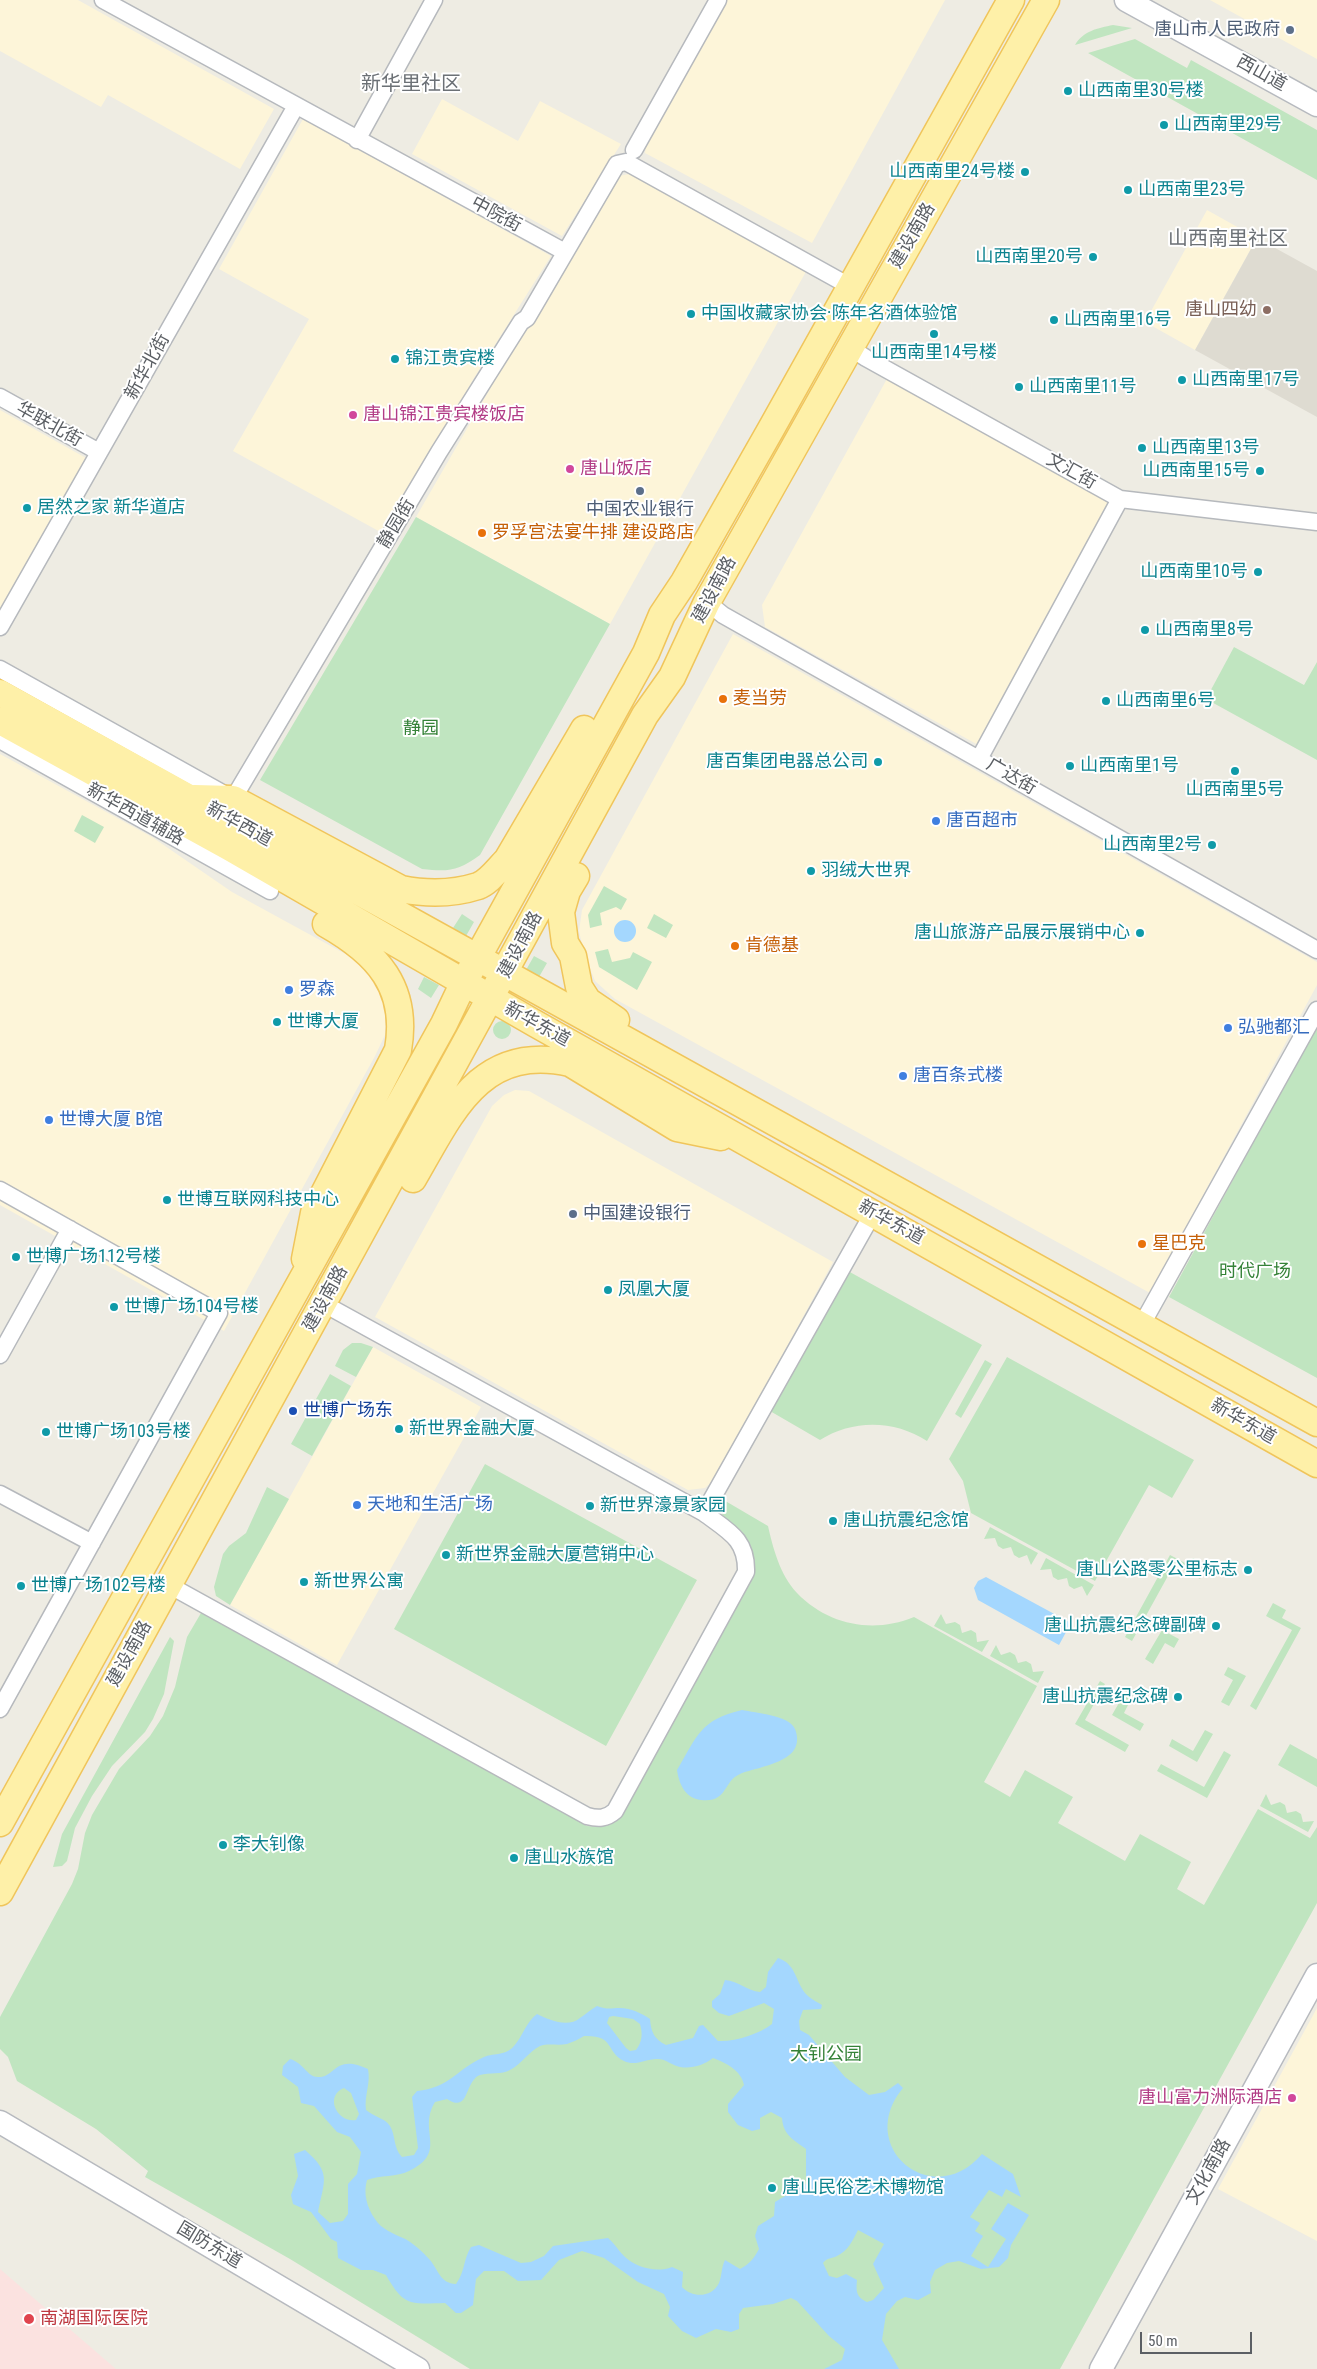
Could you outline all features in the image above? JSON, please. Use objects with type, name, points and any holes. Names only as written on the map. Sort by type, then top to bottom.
[{"type":"main road","name":"建设南路","points":[[3,1812],[299,1287],[444,1024],[477,958],[646,653],[662,615],[684,582],[1011,0]]},
{"type":"main road","name":"建设南路","points":[[0,1892],[167,1584],[492,999],[645,715],[672,677],[707,602],[1046,0]]},
{"type":"main road","points":[[190,798],[233,799],[401,889],[430,894],[478,886],[492,876],[506,860],[611,684],[662,615]]},
{"type":"main road","points":[[672,677],[650,745],[567,891],[561,912],[562,930],[565,943],[573,956],[579,987],[588,1001],[603,1013],[689,1062],[720,1093]]},
{"type":"main road","name":"新华西道","points":[[0,693],[477,958]]},
{"type":"main road","name":"新华西道","points":[[0,721],[229,847],[464,982]]},
{"type":"main road","points":[[229,847],[270,891],[354,940],[372,955],[396,995],[402,1030],[398,1050],[314,1213],[299,1287]]},
{"type":"main road","name":"新华东道","points":[[477,958],[1317,1423]]},
{"type":"main road","name":"新华东道","points":[[464,982],[1317,1464]]},
{"type":"main road","points":[[302,1342],[335,1310],[456,1103],[474,1084],[497,1068],[530,1060],[552,1059],[570,1063],[677,1128],[747,1143]]},
{"type":"street","name":"中院街","points":[[103,0],[565,252]]},
{"type":"street","points":[[357,140],[434,0]]},
{"type":"street","points":[[634,150],[718,0]]},
{"type":"street","name":"西山道","points":[[1126,0],[1317,105]]},
{"type":"street","name":"新华北街","points":[[0,627],[296,106]]},
{"type":"street","points":[[565,252],[617,164],[626,162],[851,287]]},
{"type":"street","name":"静园街","points":[[233,799],[439,452],[521,322],[526,318],[565,252]]},
{"type":"street","name":"文汇街","points":[[850,347],[866,358],[1120,499],[1317,522]]},
{"type":"street","name":"华联北街","points":[[0,397],[99,452]]},
{"type":"street","points":[[979,759],[1120,499]]},
{"type":"street","name":"广达街","points":[[707,602],[723,615],[1317,950]]},
{"type":"street","points":[[0,669],[233,799]]},
{"type":"street","name":"新华西道辅路","points":[[0,740],[270,891]]},
{"type":"street","points":[[1141,1326],[1317,1010]]},
{"type":"street","points":[[0,1190],[219,1313],[0,1709]]},
{"type":"street","points":[[704,1513],[873,1213]]},
{"type":"street","points":[[0,1355],[70,1229]]},
{"type":"street","points":[[167,1584],[587,1816],[597,1819],[609,1816],[615,1811],[746,1572],[746,1559],[741,1544],[734,1535],[704,1513],[335,1310]]},
{"type":"street","points":[[0,1494],[92,1543]]},
{"type":"street","name":"文化南路","points":[[1101,2369],[1317,1975]]},
{"type":"street","name":"国防东道","points":[[0,2122],[418,2369]]},
{"type":"shaded area","points":[[0,0],[78,0],[274,109],[240,169],[108,95],[101,107],[0,51]]},
{"type":"shaded area","points":[[725,0],[945,0],[812,243],[645,153],[647,139]]},
{"type":"shaded area","name":"唐山市人民政府","points":[[1210,0],[1317,0],[1317,59]]},
{"type":"shaded area","points":[[442,99],[518,141],[540,101],[621,144],[562,236],[412,154]]},
{"type":"shaded area","points":[[303,119],[551,256],[474,378],[384,534],[233,451],[309,319],[219,269]]},
{"type":"shaded area","points":[[634,173],[808,268],[610,624],[416,517],[532,316],[619,176]]},
{"type":"shaded area","points":[[1207,210],[1257,238],[1195,350],[1145,322]]},
{"type":"shaded area","name":"唐山四幼","points":[[1257,238],[1317,271],[1317,417],[1195,350]]},
{"type":"shaded area","points":[[888,377],[1115,502],[980,746],[765,627],[762,605]]},
{"type":"shaded area","points":[[0,410],[86,458],[0,613]]},
{"type":"shaded area","points":[[733,634],[1317,962],[1317,985],[1150,1293],[615,999],[595,981],[584,953],[579,931],[582,910]]},
{"type":"shaded area","points":[[0,754],[152,837],[232,892],[360,962],[368,969],[383,998],[386,1016],[385,1035],[375,1056],[224,1331],[0,1205]]},
{"type":"shaded area","name":"凤凰大厦","points":[[515,1090],[529,1091],[833,1262],[714,1480],[705,1488],[688,1490],[375,1317],[492,1106],[504,1095]]},
{"type":"shaded area","name":"天地和生活广场","points":[[373,1347],[481,1407],[337,1665],[230,1605]]},
{"type":"shaded area","name":"唐山富力洲际酒店","points":[[1317,2008],[1317,2241],[1218,2189]]},
{"type":"shaded area","name":"南湖国际医院","points":[[0,2269],[116,2369],[0,2369]]},
{"type":"green space","points":[[1113,25],[1132,28],[1075,45],[1087,33]]},
{"type":"green space","points":[[1135,39],[1187,68],[1191,60],[1317,130],[1317,180],[1088,53]]},
{"type":"green space","name":"静园","points":[[416,517],[610,624],[480,855],[459,867],[446,870],[422,869],[260,780]]},
{"type":"green space","points":[[1234,647],[1304,685],[1317,662],[1317,760],[1206,699]]},
{"type":"green space","points":[[82,815],[104,827],[95,843],[74,831]]},
{"type":"green space","points":[[604,886],[627,899],[621,910],[616,907],[600,913],[602,925],[590,928],[588,915]]},
{"type":"green space","points":[[462,914],[474,922],[466,936],[453,928]]},
{"type":"green space","points":[[654,914],[673,925],[666,938],[647,928]]},
{"type":"green space","points":[[608,949],[612,962],[630,958],[633,952],[652,962],[637,990],[599,967],[595,952]]},
{"type":"green space","points":[[534,956],[547,963],[539,977],[526,970]]},
{"type":"green space","points":[[424,977],[439,985],[431,998],[418,989]]},
{"type":"green space","points":[[498,1021],[506,1021],[511,1026],[509,1037],[498,1039],[493,1034],[493,1026]]},
{"type":"green space","name":"时代广场","points":[[1317,1026],[1317,1378],[1169,1297]]},
{"type":"green space","points":[[848,1271],[982,1345],[927,1441],[901,1429],[874,1425],[846,1428],[820,1440],[770,1411]]},
{"type":"green space","points":[[352,1343],[361,1343],[373,1347],[356,1377],[335,1366],[343,1350]]},
{"type":"green space","points":[[1007,1357],[1194,1460],[1172,1498],[1149,1485],[1095,1581],[971,1513],[963,1481],[949,1459]]},
{"type":"green space","points":[[985,1360],[992,1364],[961,1418],[955,1414]]},
{"type":"green space","points":[[330,1374],[351,1386],[312,1456],[291,1444]]},
{"type":"green space","points":[[485,1464],[697,1580],[606,1746],[394,1629]]},
{"type":"green space","points":[[267,1487],[289,1499],[230,1605],[216,1596],[214,1587],[223,1554],[229,1546],[246,1533]]},
{"type":"green space","name":"大钊公园","points":[[722,1499],[768,1526],[775,1552],[791,1586],[809,1604],[823,1613],[837,1619],[867,1625],[883,1625],[914,1617],[1037,1686],[984,1782],[1010,1797],[1025,1770],[1073,1797],[1058,1823],[1125,1861],[1140,1834],[1191,1862],[1177,1889],[1204,1905],[1258,1809],[1310,1838],[1317,1827],[1317,1903],[1060,2369],[470,2369],[290,2259],[145,2177],[148,2171],[96,2129],[17,2081],[8,2057],[0,2049],[0,2017],[72,1884],[78,1869],[85,1833],[92,1815],[119,1769],[150,1736],[163,1716],[175,1687],[187,1637],[201,1613],[587,1826],[598,1827],[617,1820],[754,1575],[749,1546],[744,1537],[723,1517]]},
{"type":"green space","points":[[990,1527],[1038,1553],[1031,1565],[1027,1555],[1019,1558],[1014,1555],[1011,1547],[1003,1549],[998,1546],[995,1538],[984,1539]]},
{"type":"green space","points":[[1170,1555],[1189,1565],[1193,1558],[1207,1566],[1200,1579],[1174,1565],[1132,1641],[1125,1637]]},
{"type":"green space","points":[[1046,1558],[1094,1585],[1087,1596],[1082,1586],[1074,1589],[1069,1586],[1067,1578],[1058,1580],[1053,1577],[1051,1569],[1040,1570]]},
{"type":"green space","points":[[1273,1603],[1286,1610],[1282,1618],[1301,1628],[1256,1710],[1250,1706],[1292,1630],[1266,1616]]},
{"type":"green space","points":[[941,1614],[946,1624],[955,1622],[960,1625],[962,1633],[971,1630],[976,1633],[977,1642],[989,1640],[982,1652],[934,1626]]},
{"type":"green space","points":[[1162,1630],[1179,1639],[1174,1648],[1165,1643],[1153,1664],[1145,1659]]},
{"type":"green space","points":[[170,1637],[174,1641],[164,1694],[153,1719],[145,1732],[112,1766],[92,1796],[75,1828],[67,1861],[62,1866],[53,1867],[62,1834]]},
{"type":"green space","points":[[996,1645],[1001,1655],[1010,1652],[1015,1655],[1018,1663],[1026,1661],[1031,1664],[1033,1672],[1044,1671],[1038,1683],[990,1656]]},
{"type":"green space","points":[[1228,1667],[1246,1676],[1229,1706],[1221,1702],[1233,1680],[1224,1675]]},
{"type":"green space","points":[[1100,1681],[1105,1684],[1085,1720],[1129,1745],[1125,1752],[1075,1724]]},
{"type":"green space","points":[[1128,1687],[1135,1691],[1124,1713],[1144,1724],[1140,1731],[1112,1715]]},
{"type":"green space","points":[[1205,1730],[1213,1734],[1197,1762],[1169,1746],[1172,1739],[1193,1751]]},
{"type":"green space","points":[[1290,1744],[1317,1759],[1317,1787],[1278,1765]]},
{"type":"green space","points":[[1224,1751],[1231,1755],[1207,1798],[1157,1771],[1161,1764],[1204,1787]]},
{"type":"green space","points":[[1266,1794],[1271,1805],[1280,1802],[1285,1805],[1287,1813],[1296,1811],[1301,1814],[1303,1822],[1314,1821],[1308,1832],[1260,1806]]},
{"type":"water","points":[[625,920],[633,923],[636,931],[633,939],[625,942],[617,939],[614,931],[617,923]]},
{"type":"water","points":[[986,1577],[1071,1623],[1059,1645],[978,1600],[974,1588],[978,1581]]},
{"type":"water","points":[[742,1710],[772,1715],[792,1724],[797,1740],[794,1749],[788,1756],[779,1761],[735,1777],[721,1795],[716,1798],[710,1800],[695,1799],[684,1790],[677,1770],[696,1738],[709,1724],[728,1714]]},
{"type":"water","points":[[778,1958],[784,1961],[792,1968],[805,1993],[822,2005],[821,2009],[803,2010],[799,2021],[800,2030],[809,2035],[845,2077],[869,2095],[885,2092],[898,2083],[903,2088],[890,2110],[888,2131],[894,2150],[906,2165],[923,2174],[942,2176],[963,2170],[982,2154],[1013,2174],[1021,2197],[1006,2189],[1002,2197],[989,2190],[970,2217],[980,2223],[975,2231],[983,2236],[971,2256],[988,2267],[1006,2239],[991,2229],[1008,2203],[1029,2215],[1011,2245],[1008,2258],[999,2267],[981,2269],[959,2261],[947,2263],[935,2270],[930,2282],[931,2293],[918,2300],[905,2297],[897,2301],[886,2314],[882,2340],[899,2369],[824,2369],[842,2360],[845,2349],[829,2336],[797,2301],[791,2298],[773,2304],[743,2308],[739,2314],[739,2329],[731,2332],[716,2329],[696,2338],[682,2331],[668,2316],[670,2307],[664,2294],[638,2282],[604,2258],[582,2251],[559,2260],[541,2280],[518,2281],[504,2271],[484,2271],[476,2279],[473,2305],[461,2313],[456,2313],[445,2303],[416,2303],[398,2293],[386,2275],[373,2270],[361,2270],[338,2258],[337,2242],[331,2239],[311,2212],[293,2204],[291,2195],[298,2176],[294,2154],[305,2150],[314,2158],[323,2172],[324,2185],[318,2212],[330,2223],[343,2221],[348,2214],[348,2184],[357,2174],[361,2152],[350,2137],[337,2132],[314,2106],[301,2103],[298,2087],[282,2075],[283,2066],[290,2059],[311,2075],[318,2077],[328,2074],[342,2065],[357,2065],[368,2069],[366,2110],[390,2126],[397,2150],[402,2157],[414,2155],[418,2148],[412,2097],[417,2091],[445,2082],[482,2058],[506,2052],[514,2046],[530,2021],[537,2014],[553,2021],[564,2023],[575,2021],[597,2006],[624,2008],[636,2011],[650,2019],[654,2035],[666,2045],[693,2038],[699,2026],[703,2025],[718,2041],[739,2039],[754,2034],[772,2024],[774,2009],[764,2003],[729,2016],[719,2013],[712,2007],[712,2001],[720,1994],[725,1980],[760,1992],[766,1987],[768,1972]],"holes":[[[609,2017],[633,2019],[640,2024],[641,2038],[636,2050],[630,2051],[626,2048],[607,2023]],[[584,2036],[601,2038],[618,2057],[628,2063],[658,2059],[677,2066],[689,2067],[698,2066],[713,2058],[723,2062],[740,2075],[744,2085],[728,2104],[728,2112],[738,2125],[752,2131],[760,2129],[760,2118],[771,2112],[782,2118],[784,2129],[787,2133],[806,2149],[806,2184],[775,2202],[774,2216],[758,2226],[755,2236],[759,2249],[753,2258],[740,2269],[725,2260],[719,2283],[712,2292],[696,2295],[686,2291],[682,2287],[683,2272],[672,2267],[660,2270],[634,2264],[608,2238],[553,2246],[544,2256],[531,2262],[521,2263],[479,2245],[471,2247],[459,2279],[456,2284],[451,2283],[440,2276],[430,2260],[417,2248],[381,2226],[370,2210],[366,2200],[367,2180],[404,2173],[421,2164],[427,2156],[430,2148],[430,2113],[435,2102],[447,2099],[454,2103],[460,2102],[466,2095],[471,2083],[480,2075],[510,2070],[540,2046],[567,2044]],[[344,2088],[351,2093],[359,2114],[356,2120],[349,2120],[343,2117],[335,2108],[334,2102],[338,2092]],[[858,2230],[884,2244],[873,2264],[884,2288],[873,2300],[867,2302],[861,2298],[858,2293],[857,2280],[846,2274],[837,2278],[829,2276],[823,2263],[837,2256],[850,2245]]]},
{"type":"place","name":"唐山市人民政府","points":[[1290,30]]},
{"type":"place","name":"山西南里30号楼","points":[[1068,91]]},
{"type":"place","name":"山西南里29号","points":[[1164,125]]},
{"type":"place","name":"山西南里24号楼","points":[[1025,172]]},
{"type":"place","name":"山西南里23号","points":[[1128,190]]},
{"type":"place","name":"山西南里20号","points":[[1093,257]]},
{"type":"place","name":"唐山四幼","points":[[1267,310]]},
{"type":"place","name":"中国收藏家协会·陈年名酒体验馆","points":[[691,314]]},
{"type":"place","name":"山西南里16号","points":[[1054,320]]},
{"type":"place","name":"山西南里14号楼","points":[[934,334]]},
{"type":"place","name":"锦江贵宾楼","points":[[395,359]]},
{"type":"place","name":"山西南里17号","points":[[1182,380]]},
{"type":"place","name":"山西南里11号","points":[[1019,387]]},
{"type":"place","name":"唐山锦江贵宾楼饭店","points":[[353,415]]},
{"type":"place","name":"山西南里13号","points":[[1142,448]]},
{"type":"place","name":"唐山饭店","points":[[570,469]]},
{"type":"place","name":"山西南里15号","points":[[1260,471]]},
{"type":"place","name":"中国农业银行","points":[[640,491]]},
{"type":"place","name":"居然之家 新华道店","points":[[27,508]]},
{"type":"place","name":"罗孚宫法宴牛排 建设路店","points":[[482,533]]},
{"type":"place","name":"山西南里10号","points":[[1258,572]]},
{"type":"place","name":"山西南里8号","points":[[1145,630]]},
{"type":"place","name":"麦当劳","points":[[723,699]]},
{"type":"place","name":"山西南里6号","points":[[1106,701]]},
{"type":"place","name":"唐百集团电器总公司","points":[[878,762]]},
{"type":"place","name":"山西南里1号","points":[[1070,766]]},
{"type":"place","name":"山西南里5号","points":[[1235,771]]},
{"type":"place","name":"唐百超市","points":[[936,821]]},
{"type":"place","name":"山西南里2号","points":[[1212,845]]},
{"type":"place","name":"羽绒大世界","points":[[811,871]]},
{"type":"place","name":"唐山旅游产品展示展销中心","points":[[1140,933]]},
{"type":"place","name":"肯德基","points":[[735,946]]},
{"type":"place","name":"罗森","points":[[289,990]]},
{"type":"place","name":"世博大厦","points":[[277,1022]]},
{"type":"place","name":"弘驰都汇","points":[[1228,1028]]},
{"type":"place","name":"唐百条式楼","points":[[903,1076]]},
{"type":"place","name":"世博大厦 B馆","points":[[49,1120]]},
{"type":"place","name":"世博互联网科技中心","points":[[167,1200]]},
{"type":"place","name":"中国建设银行","points":[[573,1214]]},
{"type":"place","name":"星巴克","points":[[1142,1244]]},
{"type":"place","name":"世博广场112号楼","points":[[16,1257]]},
{"type":"place","name":"凤凰大厦","points":[[608,1290]]},
{"type":"place","name":"世博广场104号楼","points":[[114,1307]]},
{"type":"place","name":"世博广场东","points":[[293,1411]]},
{"type":"place","name":"新世界金融大厦","points":[[399,1429]]},
{"type":"place","name":"世博广场103号楼","points":[[46,1432]]},
{"type":"place","name":"天地和生活广场","points":[[357,1505]]},
{"type":"place","name":"新世界濠景家园","points":[[590,1506]]},
{"type":"place","name":"唐山抗震纪念馆","points":[[833,1521]]},
{"type":"place","name":"新世界金融大厦营销中心","points":[[446,1555]]},
{"type":"place","name":"唐山公路零公里标志","points":[[1248,1570]]},
{"type":"place","name":"新世界公寓","points":[[304,1582]]},
{"type":"place","name":"世博广场102号楼","points":[[21,1586]]},
{"type":"place","name":"唐山抗震纪念碑副碑","points":[[1216,1626]]},
{"type":"place","name":"唐山抗震纪念碑","points":[[1178,1697]]},
{"type":"place","name":"李大钊像","points":[[223,1845]]},
{"type":"place","name":"唐山水族馆","points":[[514,1858]]},
{"type":"place","name":"唐山富力洲际酒店","points":[[1292,2098]]},
{"type":"place","name":"唐山民俗艺术博物馆","points":[[772,2188]]},
{"type":"place","name":"南湖国际医院","points":[[29,2319]]},
{"type":"district","name":"新华里社区","points":[[411,85]]},
{"type":"district","name":"山西南里社区","points":[[1228,240]]}]
